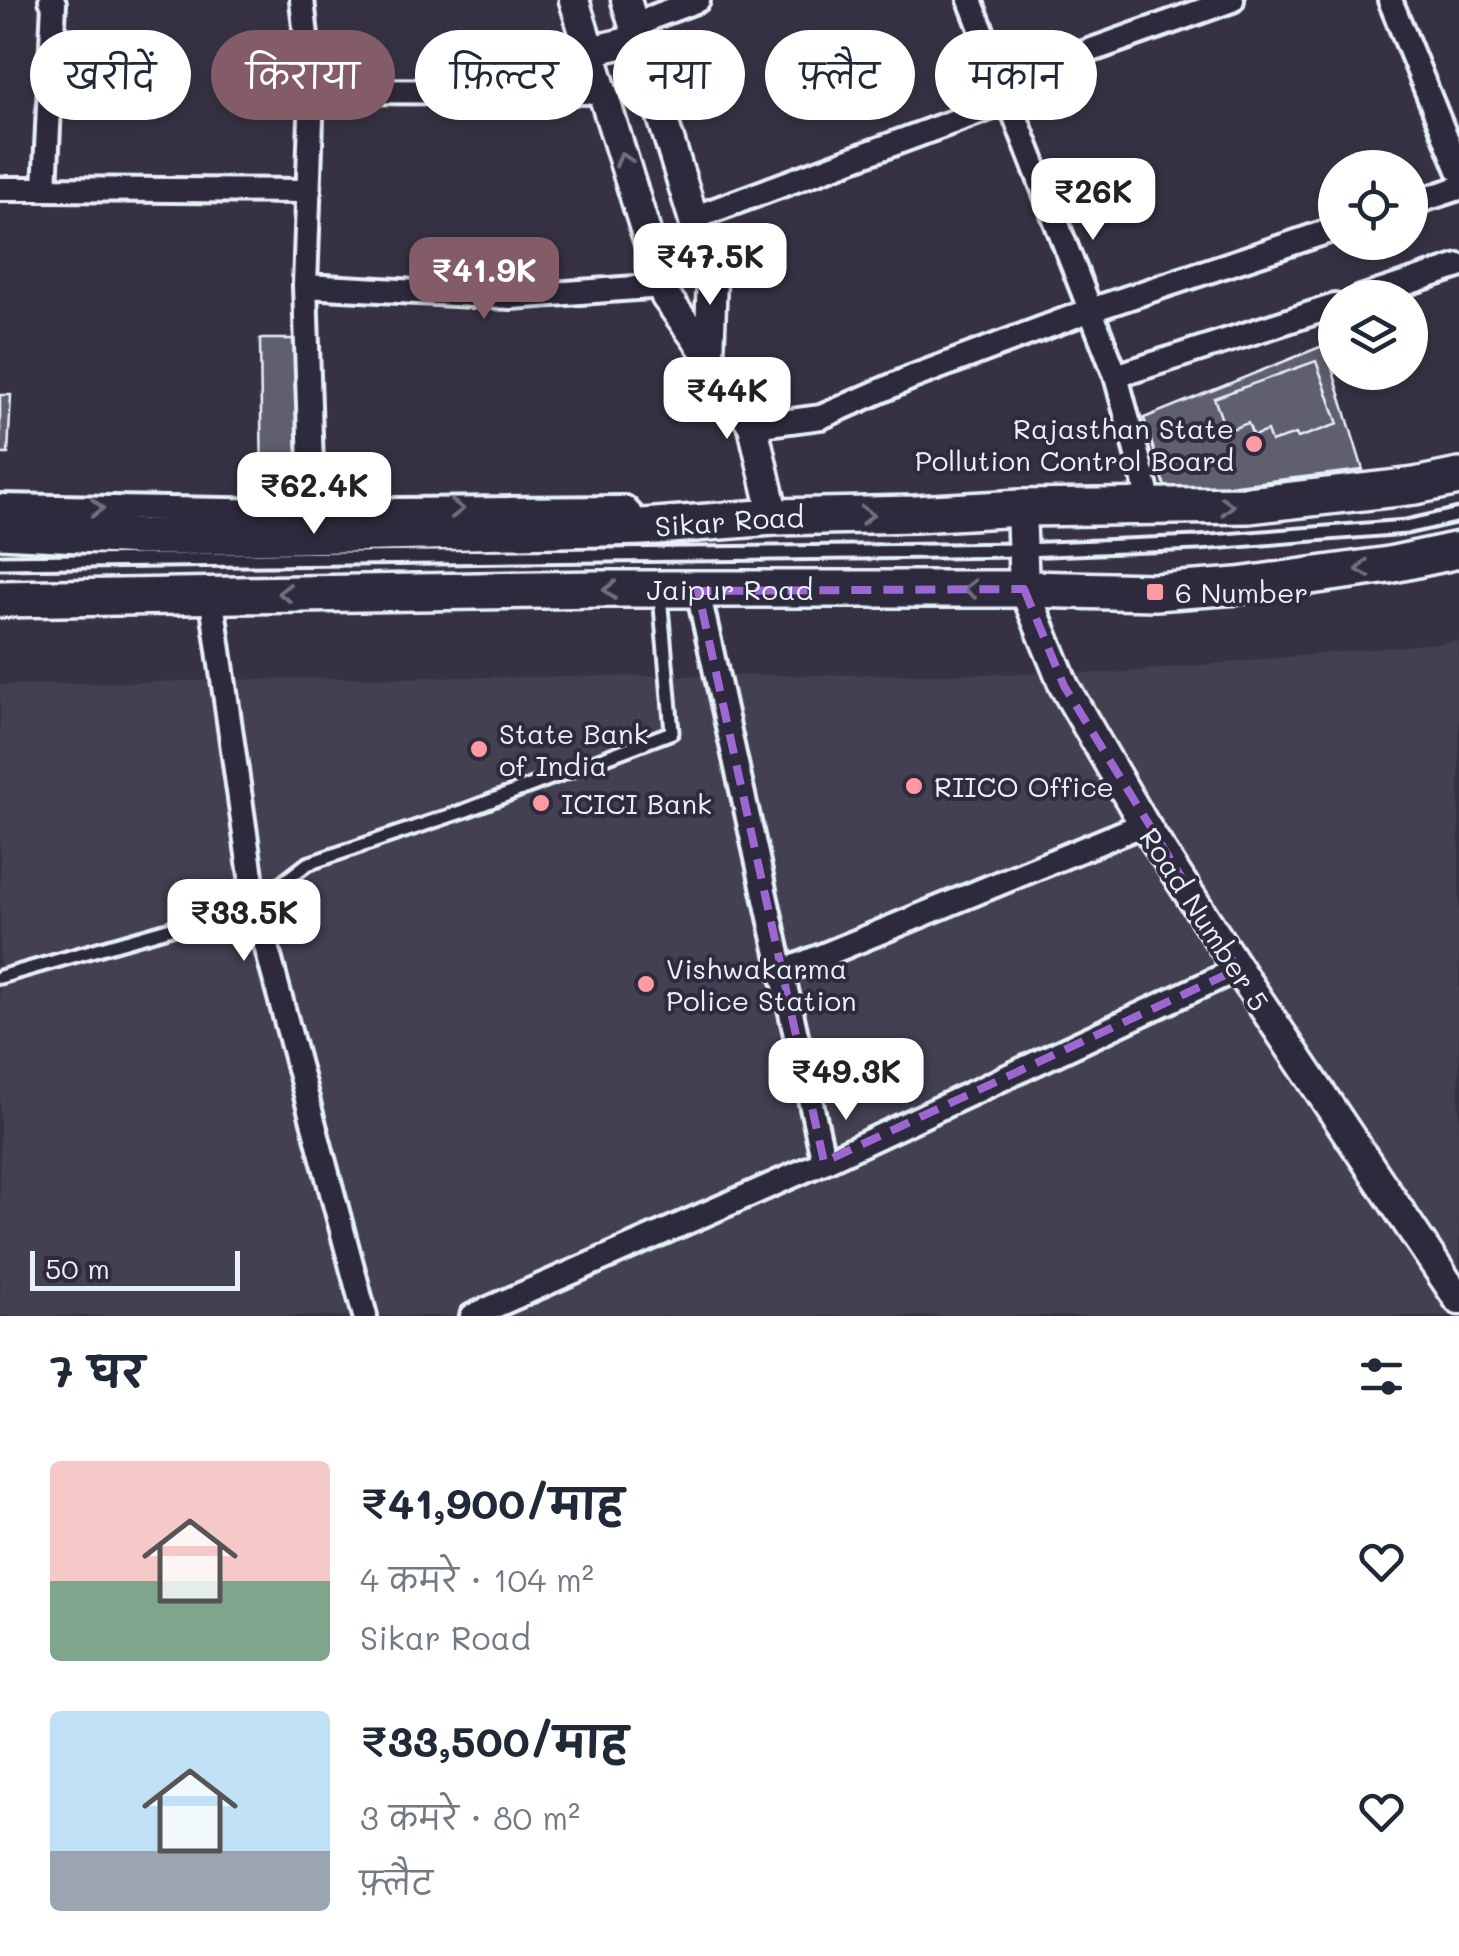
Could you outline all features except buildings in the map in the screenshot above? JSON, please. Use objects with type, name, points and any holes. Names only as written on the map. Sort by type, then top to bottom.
[{"type":"main road","name":"Sikar Road","points":[[0,530],[139,537],[313,522],[643,527],[774,517],[1021,508],[1249,505],[1415,486],[1459,477]]},
{"type":"main road","name":"Jaipur Road","points":[[0,599],[660,591],[1155,592],[1238,586],[1389,565],[1459,550]]},
{"type":"street","points":[[45,188],[54,3],[51,0]]},
{"type":"street","points":[[302,0],[305,30]]},
{"type":"street","points":[[574,0],[583,30]]},
{"type":"street","points":[[626,0],[635,30]]},
{"type":"street","points":[[640,30],[653,18],[698,0]]},
{"type":"street","points":[[970,0],[982,30]]},
{"type":"street","points":[[1097,54],[1232,0]]},
{"type":"street","points":[[1390,0],[1459,170]]},
{"type":"street","points":[[593,61],[666,297],[709,356],[752,426],[774,517]]},
{"type":"street","points":[[395,91],[602,92]]},
{"type":"street","points":[[693,218],[935,119]]},
{"type":"street","points":[[0,506],[313,522],[306,286],[311,120]]},
{"type":"street","points":[[663,120],[712,279],[709,356]]},
{"type":"street","points":[[1016,120],[1116,376],[1151,507]]},
{"type":"street","points":[[1428,198],[1459,188]]},
{"type":"street","points":[[0,190],[309,191]]},
{"type":"street","points":[[752,426],[821,418],[910,378],[1090,310],[1318,235]]},
{"type":"street","points":[[1416,280],[1459,266]]},
{"type":"street","points":[[306,286],[511,298],[663,286]]},
{"type":"street","points":[[1116,376],[1318,311]]},
{"type":"street","name":"Road Number 5","points":[[1021,508],[1024,589],[1064,686],[1144,824],[1459,1300]]},
{"type":"street","points":[[698,591],[824,1162]]},
{"type":"street","points":[[210,594],[255,904],[365,1316]]},
{"type":"street","points":[[780,973],[1144,824]]},
{"type":"street","points":[[472,1316],[824,1162],[1238,970]]},
{"type":"lane","points":[[0,562],[1023,550],[1198,544],[1406,527],[1459,515]]},
{"type":"lane","points":[[0,977],[255,904],[307,864],[672,732],[660,591]]},
{"type":"highlighted area","points":[[1024,589],[1064,686],[1238,969],[824,1162],[698,591]]},
{"type":"shaded area","points":[[1459,641],[1459,1316],[0,1316],[0,685],[327,678],[1114,673]]},
{"type":"place","name":"Rajasthan State Pollution Control Board","points":[[1254,444]]},
{"type":"place","name":"6 Number","points":[[1155,592]]},
{"type":"place","name":"State Bank of India","points":[[479,749]]},
{"type":"place","name":"RIICO Office","points":[[914,786]]},
{"type":"place","name":"ICICI Bank","points":[[541,803]]},
{"type":"place","name":"Vishwakarma Police Station","points":[[646,984]]}]
